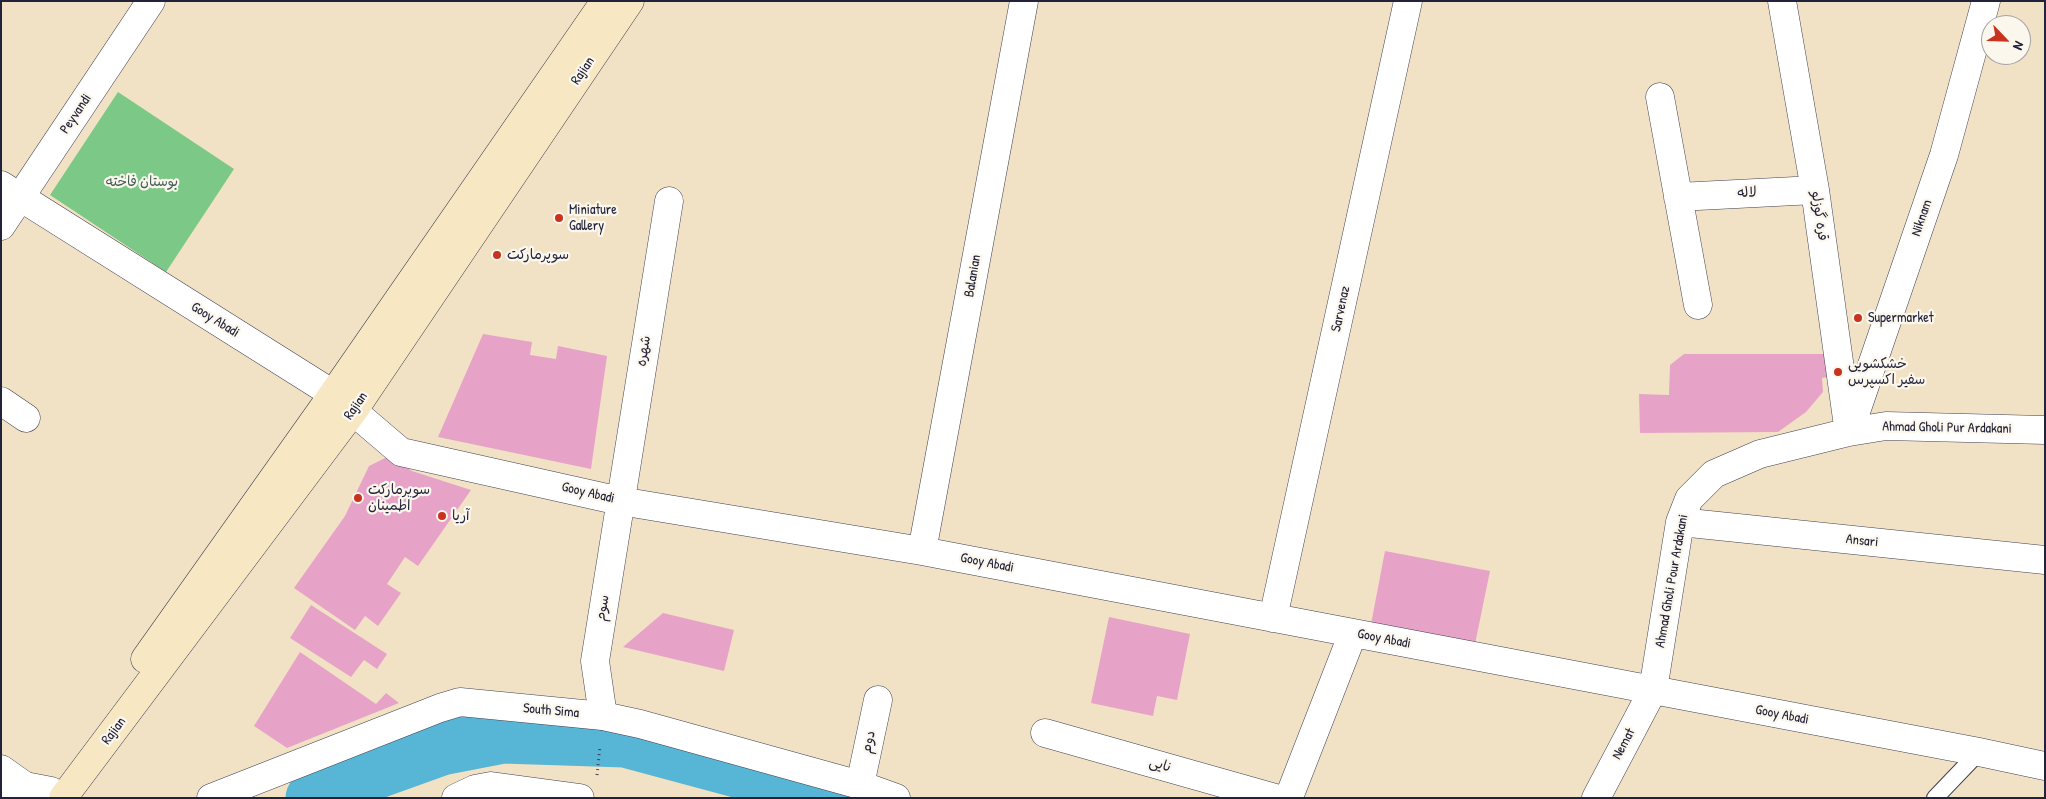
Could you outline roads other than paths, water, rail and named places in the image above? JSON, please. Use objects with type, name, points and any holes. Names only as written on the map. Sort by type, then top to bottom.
[{"type":"main road","name":"Rajian","points":[[42,794],[333,394],[605,1]]},
{"type":"main road","name":"Rajian","points":[[42,794],[354,410],[630,1]]},
{"type":"street","name":"Peyvandi","points":[[1,226],[11,191],[151,1]]},
{"type":"street","name":"Balanian","points":[[922,551],[1024,1]]},
{"type":"street","name":"Sarvenaz","points":[[1273,618],[1408,1]]},
{"type":"street","name":"قره گوزلو","points":[[1782,1],[1815,190],[1849,432]]},
{"type":"street","name":"Niknam","points":[[1849,432],[1944,155],[1986,1]]},
{"type":"street","points":[[1660,98],[1698,305]]},
{"type":"street","name":"لاله","points":[[1678,197],[1815,190]]},
{"type":"street","name":"Gooy Abadi","points":[[11,191],[333,394],[402,452],[620,501],[922,551],[2045,766]]},
{"type":"street","name":"شهره","points":[[620,501],[669,201]]},
{"type":"street","points":[[1,401],[26,418]]},
{"type":"street","name":"Ahmad Gholi Pur Ardakani","points":[[1849,432],[1886,426],[2045,430]]},
{"type":"street","name":"Ahmad Gholi Pour Ardakani","points":[[1653,690],[1680,522],[1689,499],[1714,474],[1760,454],[1849,432]]},
{"type":"street","name":"سوم","points":[[603,716],[595,661],[620,501]]},
{"type":"street","name":"Ansari","points":[[1680,522],[2045,560]]},
{"type":"street","points":[[1287,798],[1291,792],[1352,633]]},
{"type":"street","name":"Nemat","points":[[1596,798],[1653,690]]},
{"type":"street","name":"دوم","points":[[860,785],[878,700]]},
{"type":"street","name":"South Sima","points":[[211,798],[440,708],[460,702],[603,716],[640,724],[860,785],[896,798]]},
{"type":"street","name":"نایی","points":[[1045,733],[1275,798]]},
{"type":"street","points":[[1,770],[42,794]]},
{"type":"street","points":[[456,798],[476,789],[491,786],[588,789]]},
{"type":"lane","points":[[1935,798],[1978,752]]},
{"type":"waterway","points":[[313,798],[377,771],[441,748],[503,736],[625,740],[841,798]]},
{"type":"place","name":"Miniature Gallery","points":[[559,218]]},
{"type":"place","name":"سوپرمارکت","points":[[497,255]]},
{"type":"place","name":"Supermarket","points":[[1858,318]]},
{"type":"place","name":"خشکشویی سفیر اکسپرس","points":[[1838,372]]},
{"type":"place","name":"سوپرمارکت اطمینان","points":[[358,498]]},
{"type":"place","name":"آریا","points":[[442,516]]},
{"type":"park label","name":"بوستان فاخته","points":[[142,182]]}]
